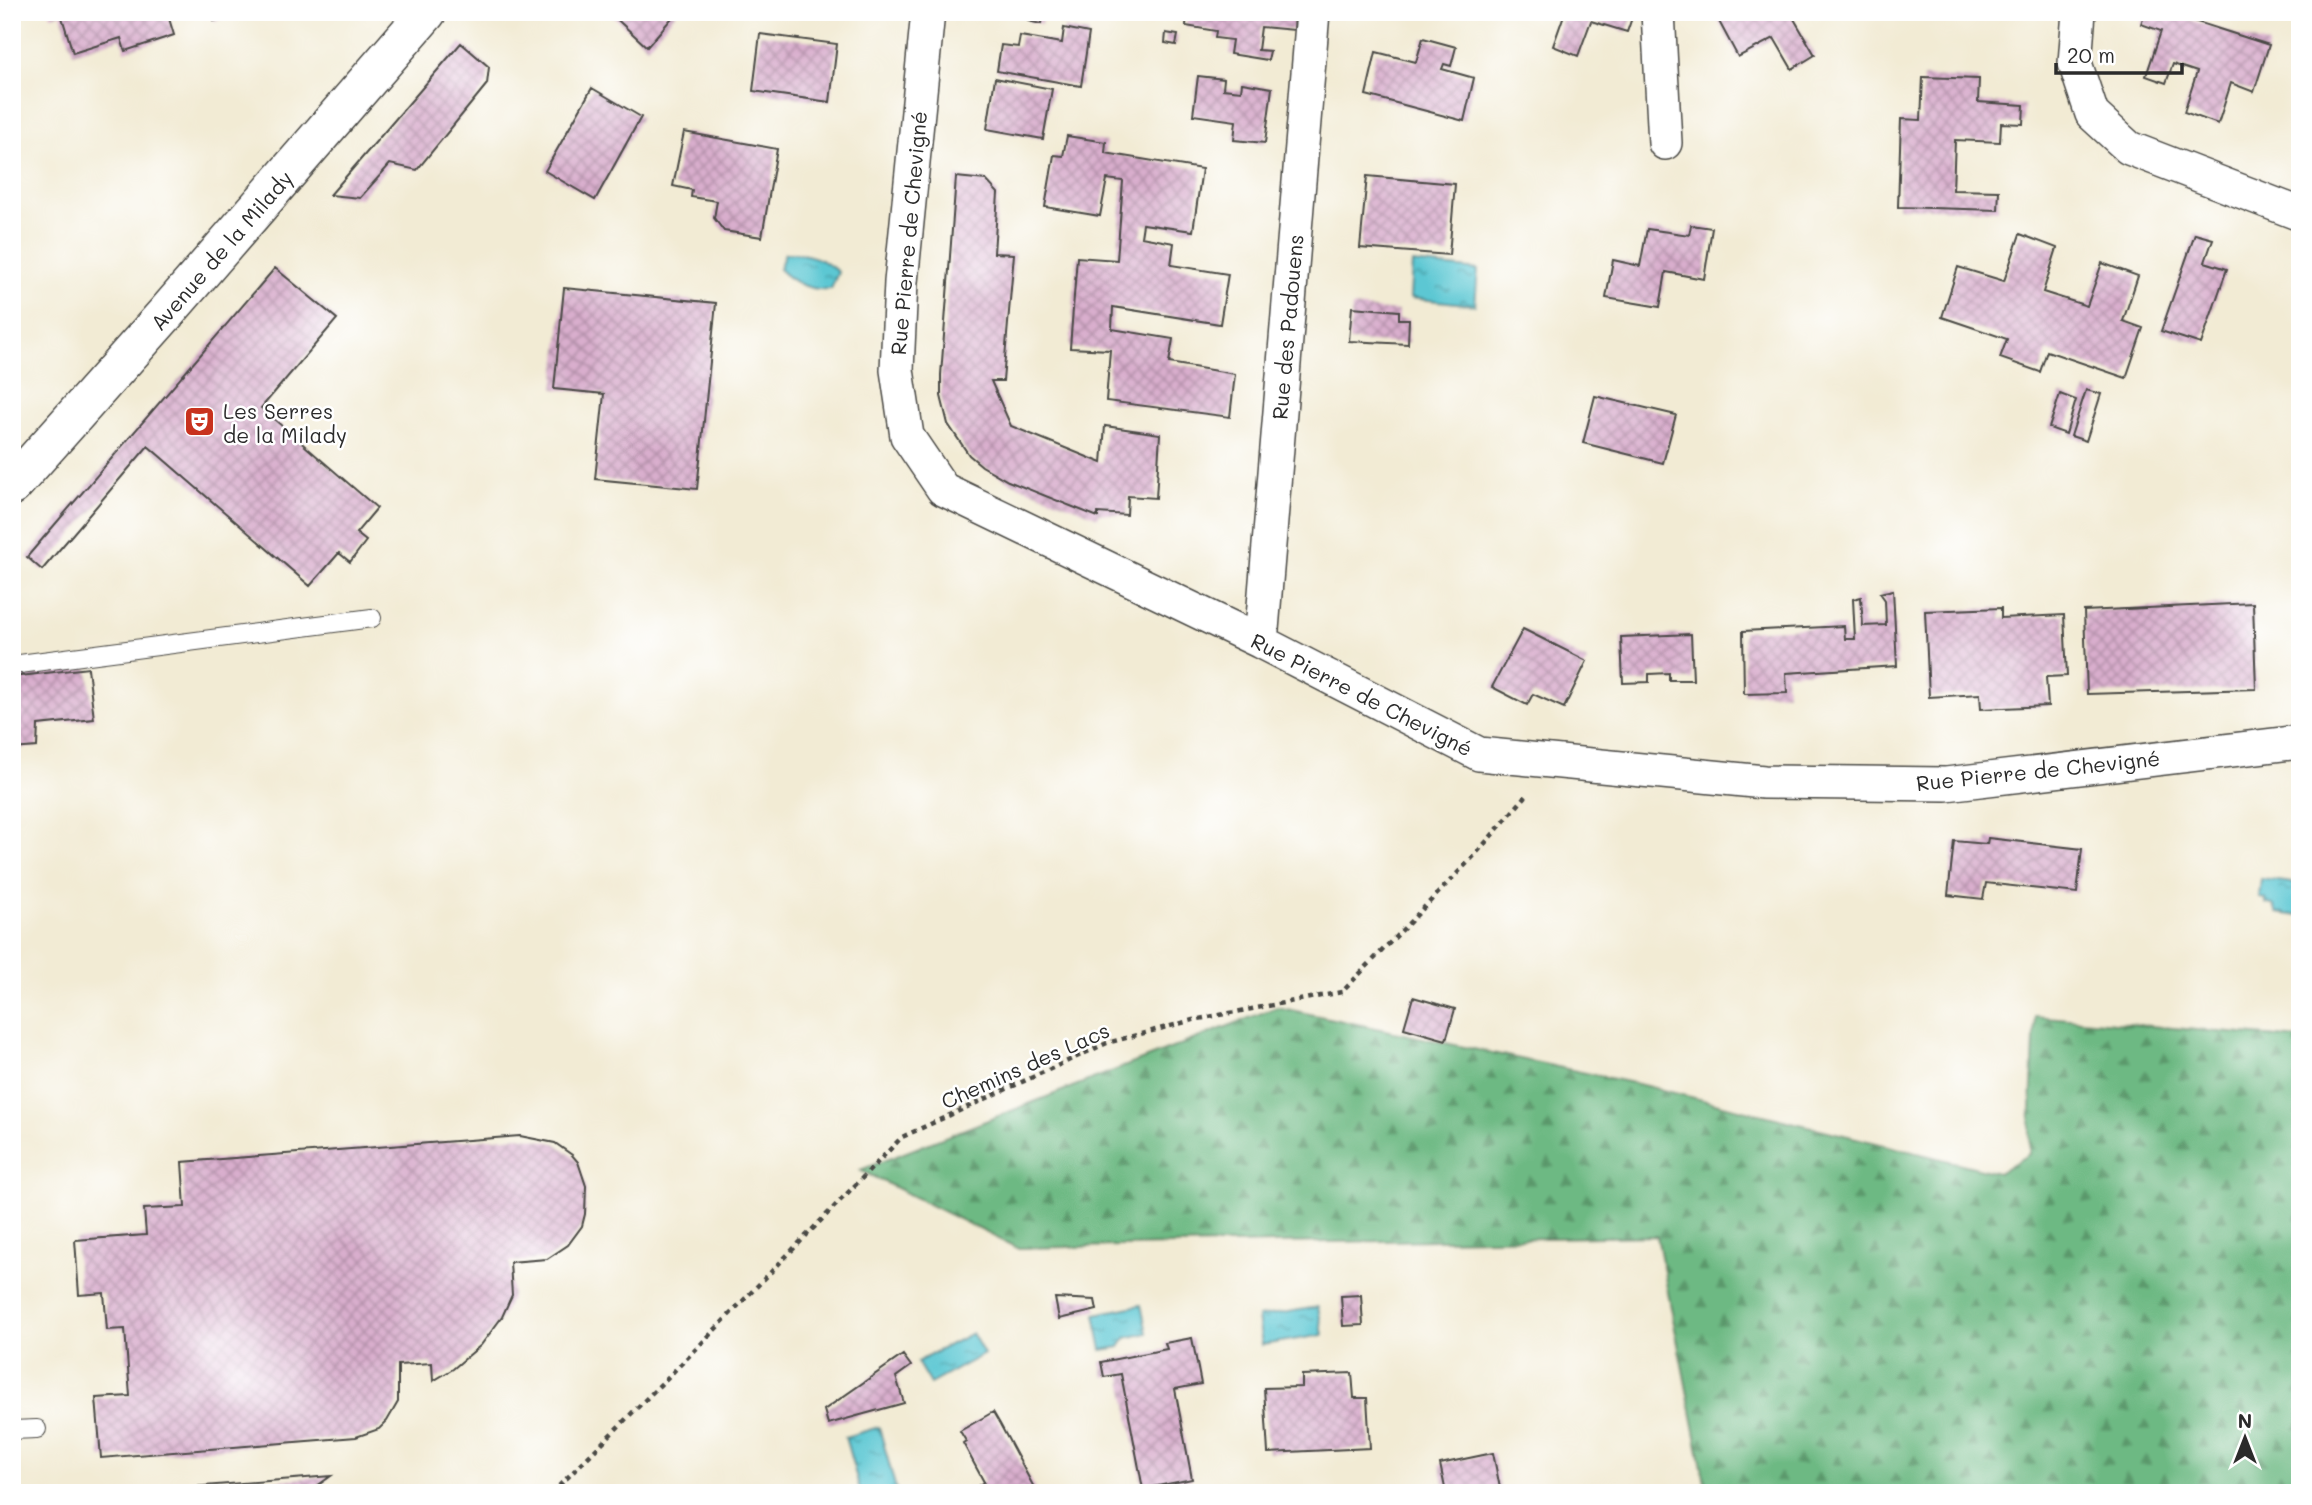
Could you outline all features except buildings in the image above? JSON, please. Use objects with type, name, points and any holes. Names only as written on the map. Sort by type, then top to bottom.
[{"type":"main road","name":"Avenue de la Milady","points":[[12,486],[427,12]]},
{"type":"street","name":"Rue Pierre de Chevigné","points":[[928,12],[901,282],[897,370],[907,436],[943,489],[1261,642],[1479,754],[1764,782],[1946,784],[2300,742]]},
{"type":"street","name":"Rue des Padouens","points":[[1261,642],[1313,12]]},
{"type":"street","points":[[1658,12],[1665,143]]},
{"type":"street","points":[[2079,12],[2075,63],[2092,114],[2129,148],[2300,214]]},
{"type":"lane","points":[[12,664],[372,618]]},
{"type":"lane","points":[[12,1430],[37,1429]]},
{"type":"path","name":"Chemins des Lacs","points":[[552,1493],[902,1137],[1107,1043],[1193,1020],[1342,992],[1473,857],[1559,760]]},
{"type":"green space","points":[[1277,1007],[1642,1085],[1998,1173],[2029,1154],[2035,1016],[2300,1039],[2300,1493],[1707,1493],[1657,1236],[1017,1248],[860,1170]]},
{"type":"water","points":[[785,253],[813,257],[832,267],[838,272],[831,289],[809,288],[785,274],[779,269]]},
{"type":"water","points":[[1412,263],[1478,270],[1475,305],[1410,298]]},
{"type":"water","points":[[2261,879],[2300,884],[2300,916],[2277,913],[2273,905],[2266,904],[2266,899],[2259,898]]},
{"type":"water","points":[[1141,1305],[1147,1333],[1126,1338],[1120,1347],[1102,1350],[1095,1314]]},
{"type":"water","points":[[1318,1307],[1323,1335],[1262,1345],[1258,1317]]},
{"type":"water","points":[[972,1333],[984,1354],[930,1384],[917,1362]]},
{"type":"water","points":[[879,1427],[897,1493],[861,1493],[845,1437]]},
{"type":"place","name":"Les Serres de la Milady","points":[[200,422]]}]
